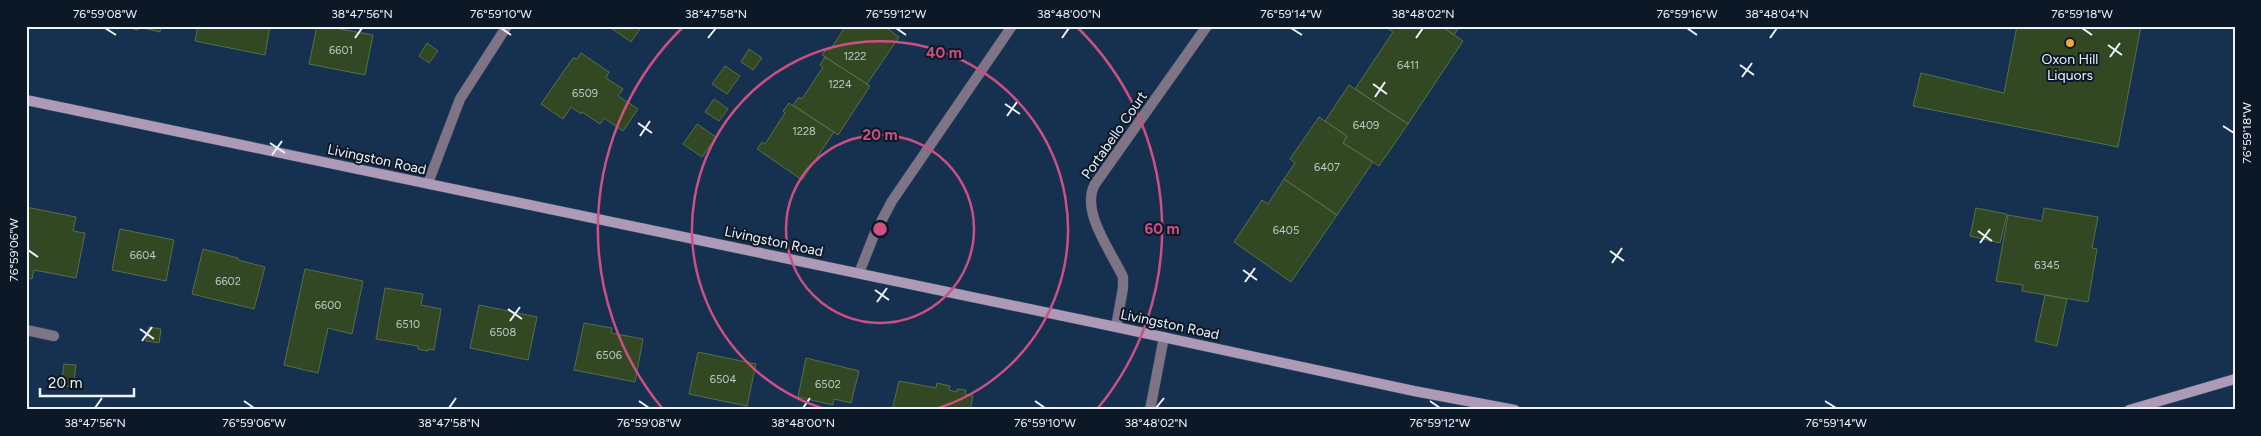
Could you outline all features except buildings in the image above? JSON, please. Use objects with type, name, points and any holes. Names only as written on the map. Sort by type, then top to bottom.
[{"type":"main road","name":"Livingston Road","points":[[26,100],[859,273],[1414,391],[1515,410]]},
{"type":"main road","points":[[2129,410],[2235,379]]},
{"type":"street","points":[[428,183],[460,99],[507,26]]},
{"type":"street","points":[[859,273],[874,235],[892,201],[1012,26]]},
{"type":"street","name":"Portabello Court","points":[[1116,327],[1124,288],[1123,277],[1092,216],[1090,196],[1096,184],[1207,26]]},
{"type":"street","points":[[26,330],[54,336]]},
{"type":"street","points":[[1150,410],[1164,337]]},
{"type":"place","name":"Oxon Hill Liquors","points":[[2070,43]]}]
